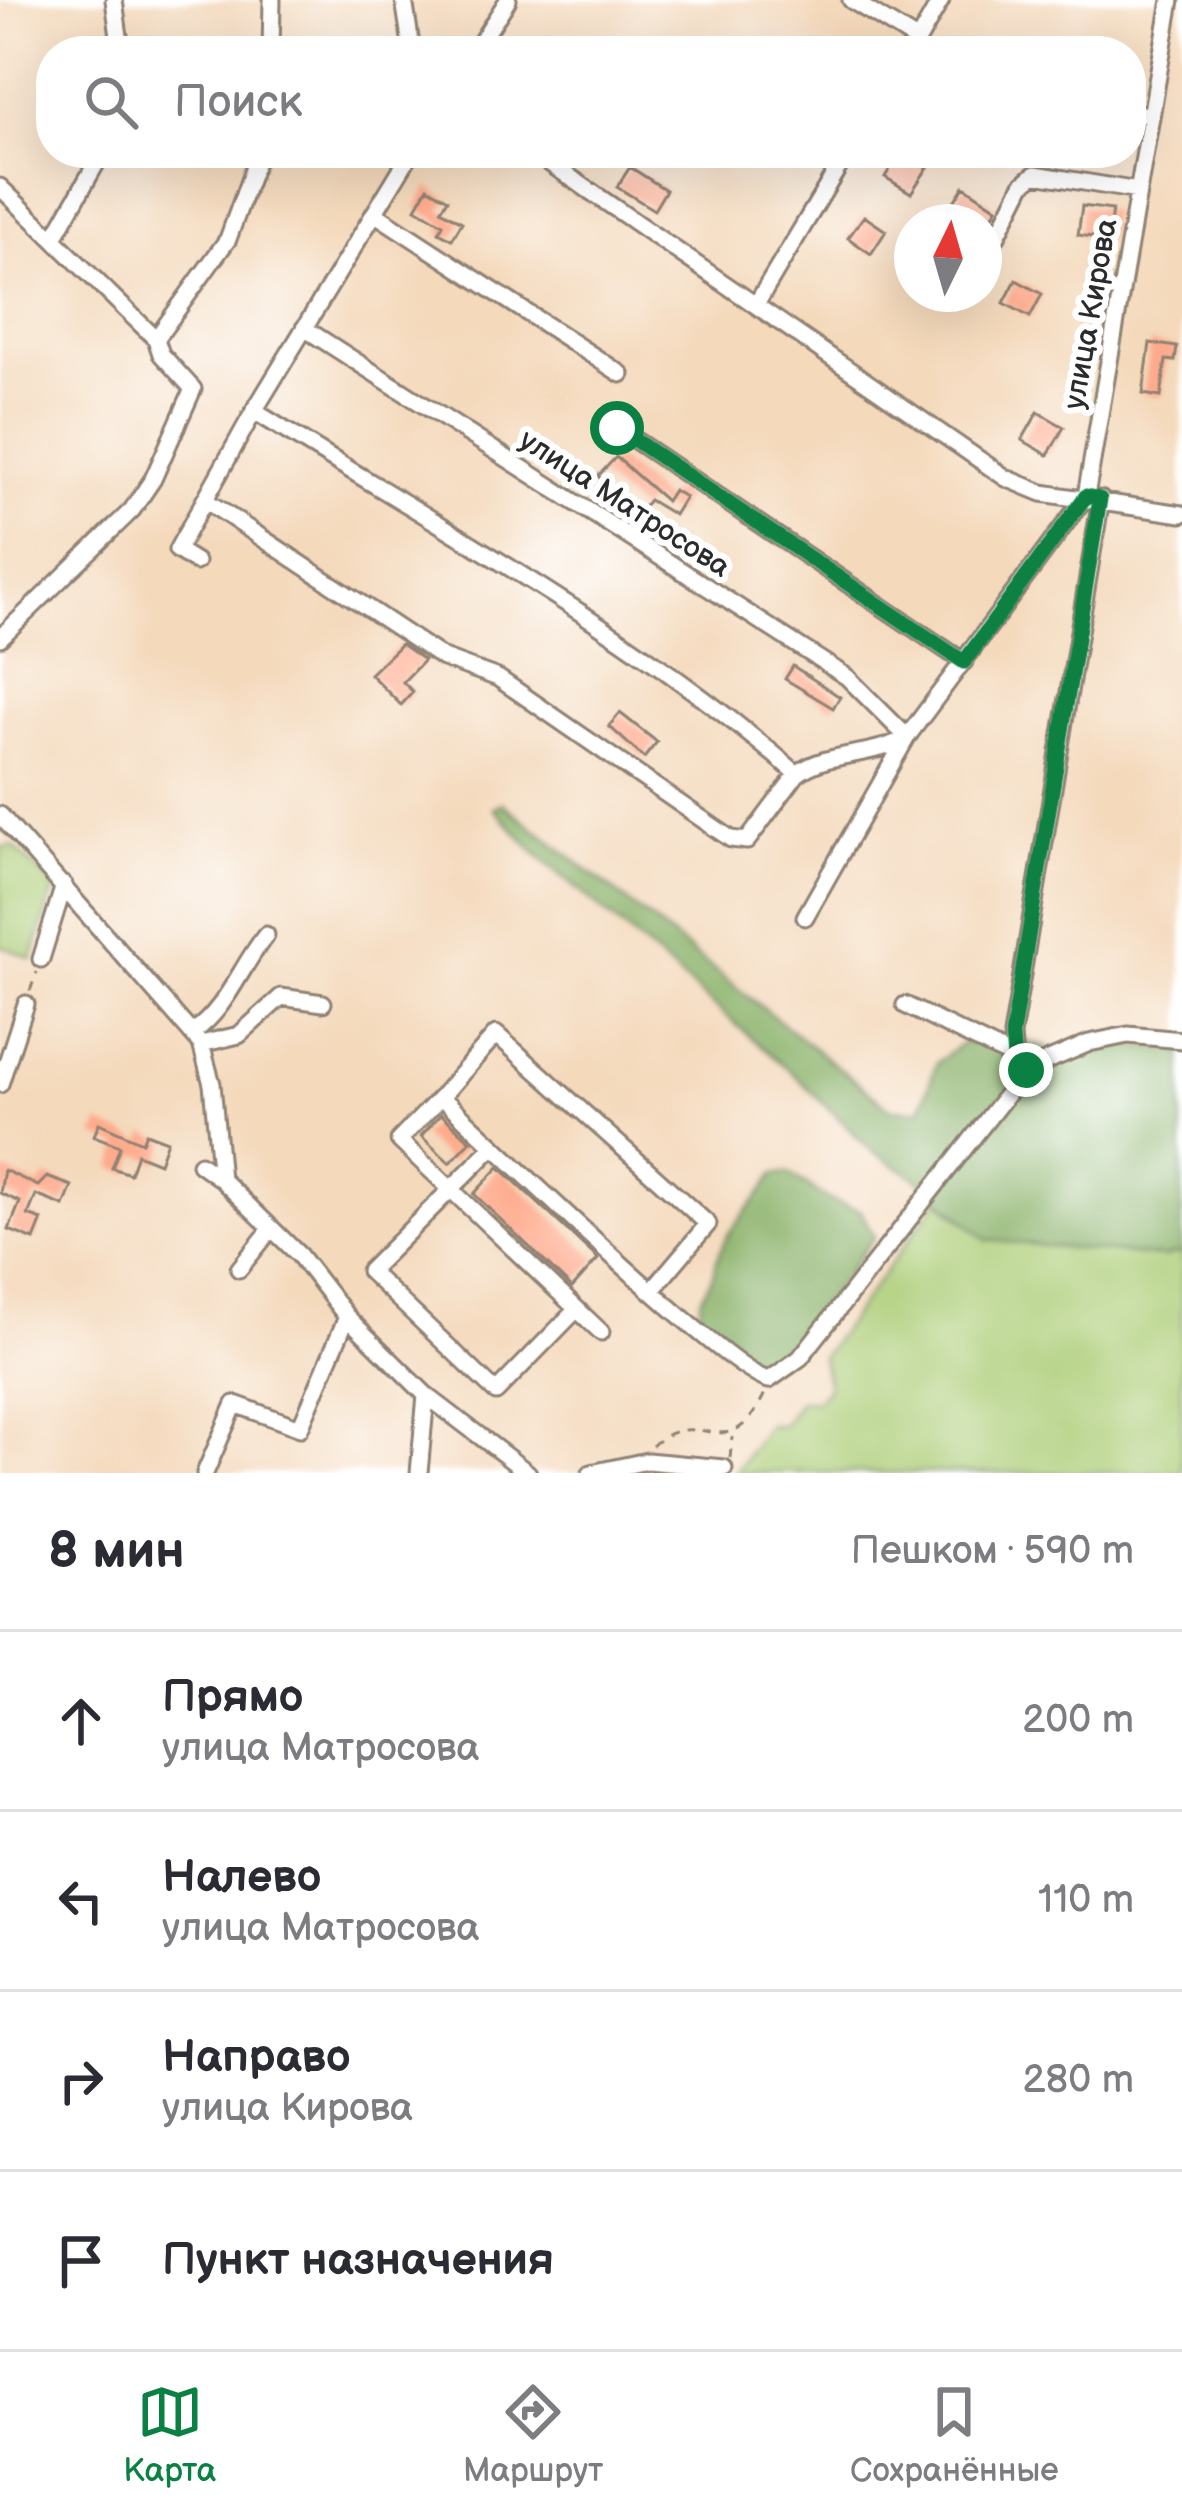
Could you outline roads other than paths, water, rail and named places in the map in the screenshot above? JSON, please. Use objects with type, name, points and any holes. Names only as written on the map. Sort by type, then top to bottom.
[{"type":"street","points":[[114,0],[119,36]]},
{"type":"street","points":[[272,0],[272,36]]},
{"type":"street","points":[[404,0],[410,36]]},
{"type":"street","points":[[485,36],[508,0]]},
{"type":"street","points":[[850,0],[901,36]]},
{"type":"street","points":[[921,36],[941,0]]},
{"type":"street","name":"улица Кирова","points":[[1146,142],[1171,0]]},
{"type":"street","points":[[1146,116],[1150,117]]},
{"type":"street","points":[[54,238],[94,168]]},
{"type":"street","points":[[156,339],[228,239],[254,168]]},
{"type":"street","points":[[196,562],[177,550],[402,168]]},
{"type":"street","points":[[563,168],[1006,478],[1042,493],[1093,497],[1182,514]]},
{"type":"street","points":[[757,303],[836,170],[833,168]]},
{"type":"street","name":"улица Кирова","points":[[1020,1064],[1012,1035],[1142,168]]},
{"type":"street","points":[[1002,226],[1023,184],[1035,174],[1138,191]]},
{"type":"street","points":[[0,187],[156,339],[161,354],[193,389],[153,479],[132,510],[0,638]]},
{"type":"street","points":[[374,212],[621,374]]},
{"type":"street","name":"улица Матросова","points":[[304,328],[847,677],[908,737]]},
{"type":"street","points":[[254,412],[614,635],[726,712],[797,775]]},
{"type":"street","name":"улица Матросова","points":[[617,428],[964,662]]},
{"type":"street","points":[[805,916],[908,737],[1093,497]]},
{"type":"street","points":[[205,500],[443,658],[497,678],[731,839],[747,841],[797,775],[811,764],[890,748],[908,737]]},
{"type":"street","points":[[4,827],[64,885],[197,1038],[212,1084],[221,1179]]},
{"type":"street","points":[[41,958],[64,885]]},
{"type":"street","points":[[197,1038],[238,970],[266,935]]},
{"type":"street","points":[[197,1038],[239,1035],[280,997],[323,1003]]},
{"type":"street","points":[[0,1084],[26,1004]]},
{"type":"street","points":[[904,1005],[1020,1064]]},
{"type":"street","points":[[601,1332],[398,1140],[496,1034],[709,1224],[653,1289]]},
{"type":"street","points":[[441,1097],[743,1369],[769,1380],[800,1358],[1020,1064],[1128,1035],[1182,1040]]},
{"type":"street","points":[[494,1146],[369,1271],[496,1392],[578,1309]]},
{"type":"street","points":[[200,1164],[299,1255],[347,1317],[426,1394],[528,1473]]},
{"type":"street","points":[[239,1269],[271,1229]]},
{"type":"street","points":[[205,1473],[235,1404],[300,1428],[347,1317]]},
{"type":"street","points":[[419,1473],[426,1394]]},
{"type":"street","points":[[591,1473],[647,1461],[724,1470]]}]
